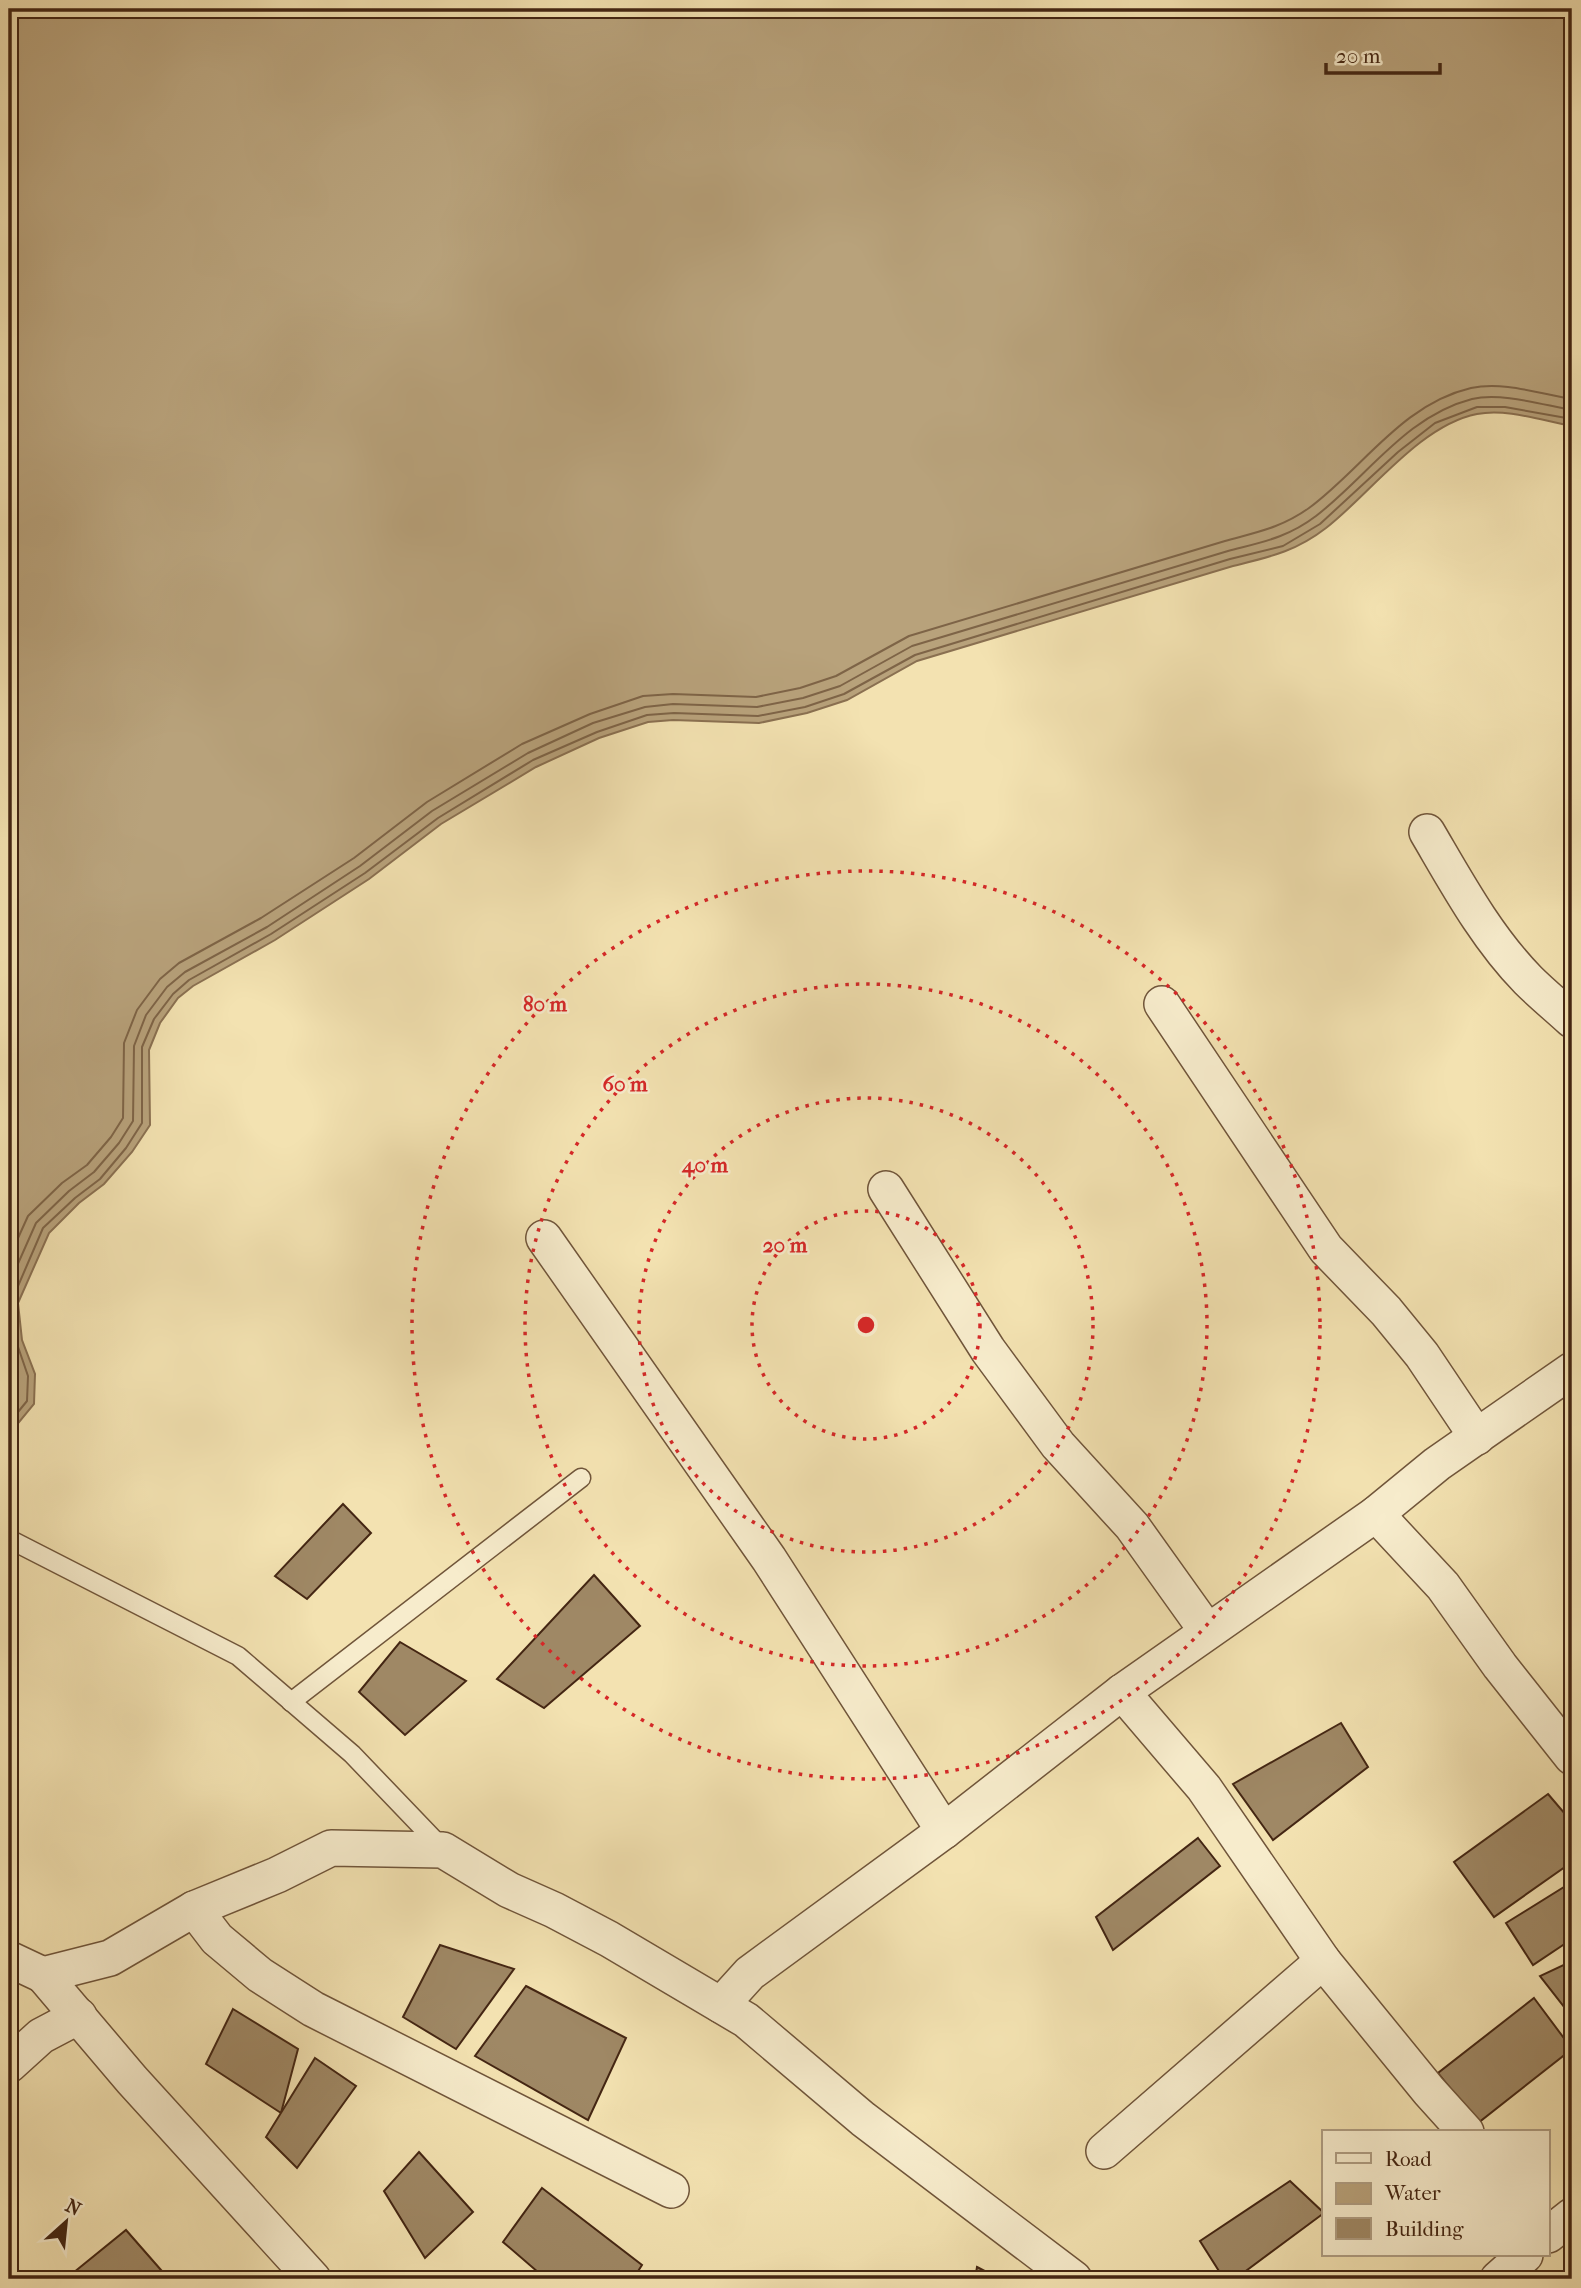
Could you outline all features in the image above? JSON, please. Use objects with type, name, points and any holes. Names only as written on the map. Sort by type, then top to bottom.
[{"type":"street","points":[[1427,832],[1487,930],[1527,979],[1572,1020]]},
{"type":"street","points":[[1162,1004],[1326,1249],[1386,1311],[1422,1354],[1477,1437]]},
{"type":"street","points":[[886,1189],[988,1350],[1058,1445],[1132,1527],[1207,1631]]},
{"type":"street","points":[[544,1238],[769,1559],[944,1831]]},
{"type":"street","points":[[721,2005],[750,1973],[944,1831],[1122,1692],[1376,1514],[1437,1464],[1572,1370]]},
{"type":"street","points":[[1376,1514],[1443,1586],[1500,1666],[1572,1757]]},
{"type":"street","points":[[1122,1692],[1204,1788],[1323,1961],[1464,2130]]},
{"type":"street","points":[[43,1975],[110,1958],[194,1909],[277,1875],[331,1848],[443,1850],[509,1890],[598,1934],[746,2020],[863,2119],[1074,2279]]},
{"type":"street","points":[[194,1909],[225,1946],[260,1975],[313,2009],[671,2190]]},
{"type":"street","points":[[9,1959],[43,1975],[132,2080],[313,2279]]},
{"type":"street","points":[[1104,2151],[1323,1961]]},
{"type":"street","points":[[9,2065],[41,2036],[79,2016]]},
{"type":"street","points":[[1498,2279],[1524,2256]]},
{"type":"lane","points":[[292,1702],[581,1478]]},
{"type":"lane","points":[[9,1539],[238,1656],[352,1754],[443,1850]]},
{"type":"water","points":[[9,9],[1572,9],[1572,426],[1500,413],[1477,414],[1456,421],[1416,446],[1326,528],[1281,553],[917,661],[847,700],[807,713],[759,723],[673,720],[648,722],[599,738],[536,767],[441,824],[369,879],[275,940],[193,986],[178,998],[160,1023],[149,1050],[150,1125],[132,1152],[104,1184],[79,1203],[49,1233],[18,1303],[22,1340],[35,1374],[34,1404],[9,1431]]},
{"type":"building","points":[[343,1504],[371,1533],[307,1599],[275,1576]]},
{"type":"building","points":[[594,1575],[640,1626],[544,1708],[497,1679]]},
{"type":"building","points":[[400,1642],[466,1681],[405,1735],[359,1692]]},
{"type":"building","points":[[1341,1723],[1368,1767],[1273,1840],[1233,1784]]},
{"type":"building","points":[[1548,1794],[1572,1822],[1572,1862],[1494,1917],[1454,1862]]},
{"type":"building","points":[[1198,1838],[1220,1866],[1113,1950],[1096,1917]]},
{"type":"building","points":[[1572,1882],[1572,1939],[1533,1965],[1506,1923]]},
{"type":"building","points":[[440,1945],[514,1969],[456,2049],[403,2017]]},
{"type":"building","points":[[1572,1961],[1572,2017],[1540,1976]]},
{"type":"building","points":[[526,1986],[626,2038],[588,2120],[475,2056]]},
{"type":"building","points":[[1534,1998],[1572,2049],[1478,2123],[1438,2073]]},
{"type":"building","points":[[233,2009],[298,2049],[281,2113],[206,2064]]},
{"type":"building","points":[[315,2058],[356,2086],[297,2168],[266,2137]]},
{"type":"building","points":[[419,2152],[473,2212],[425,2258],[384,2191]]},
{"type":"building","points":[[1290,2181],[1322,2211],[1322,2214],[1235,2279],[1224,2279],[1200,2241]]},
{"type":"building","points":[[542,2188],[642,2265],[633,2279],[546,2279],[503,2242]]},
{"type":"building","points":[[126,2230],[161,2270],[151,2279],[68,2277]]},
{"type":"building","points":[[977,2267],[1000,2279],[975,2279]]}]
